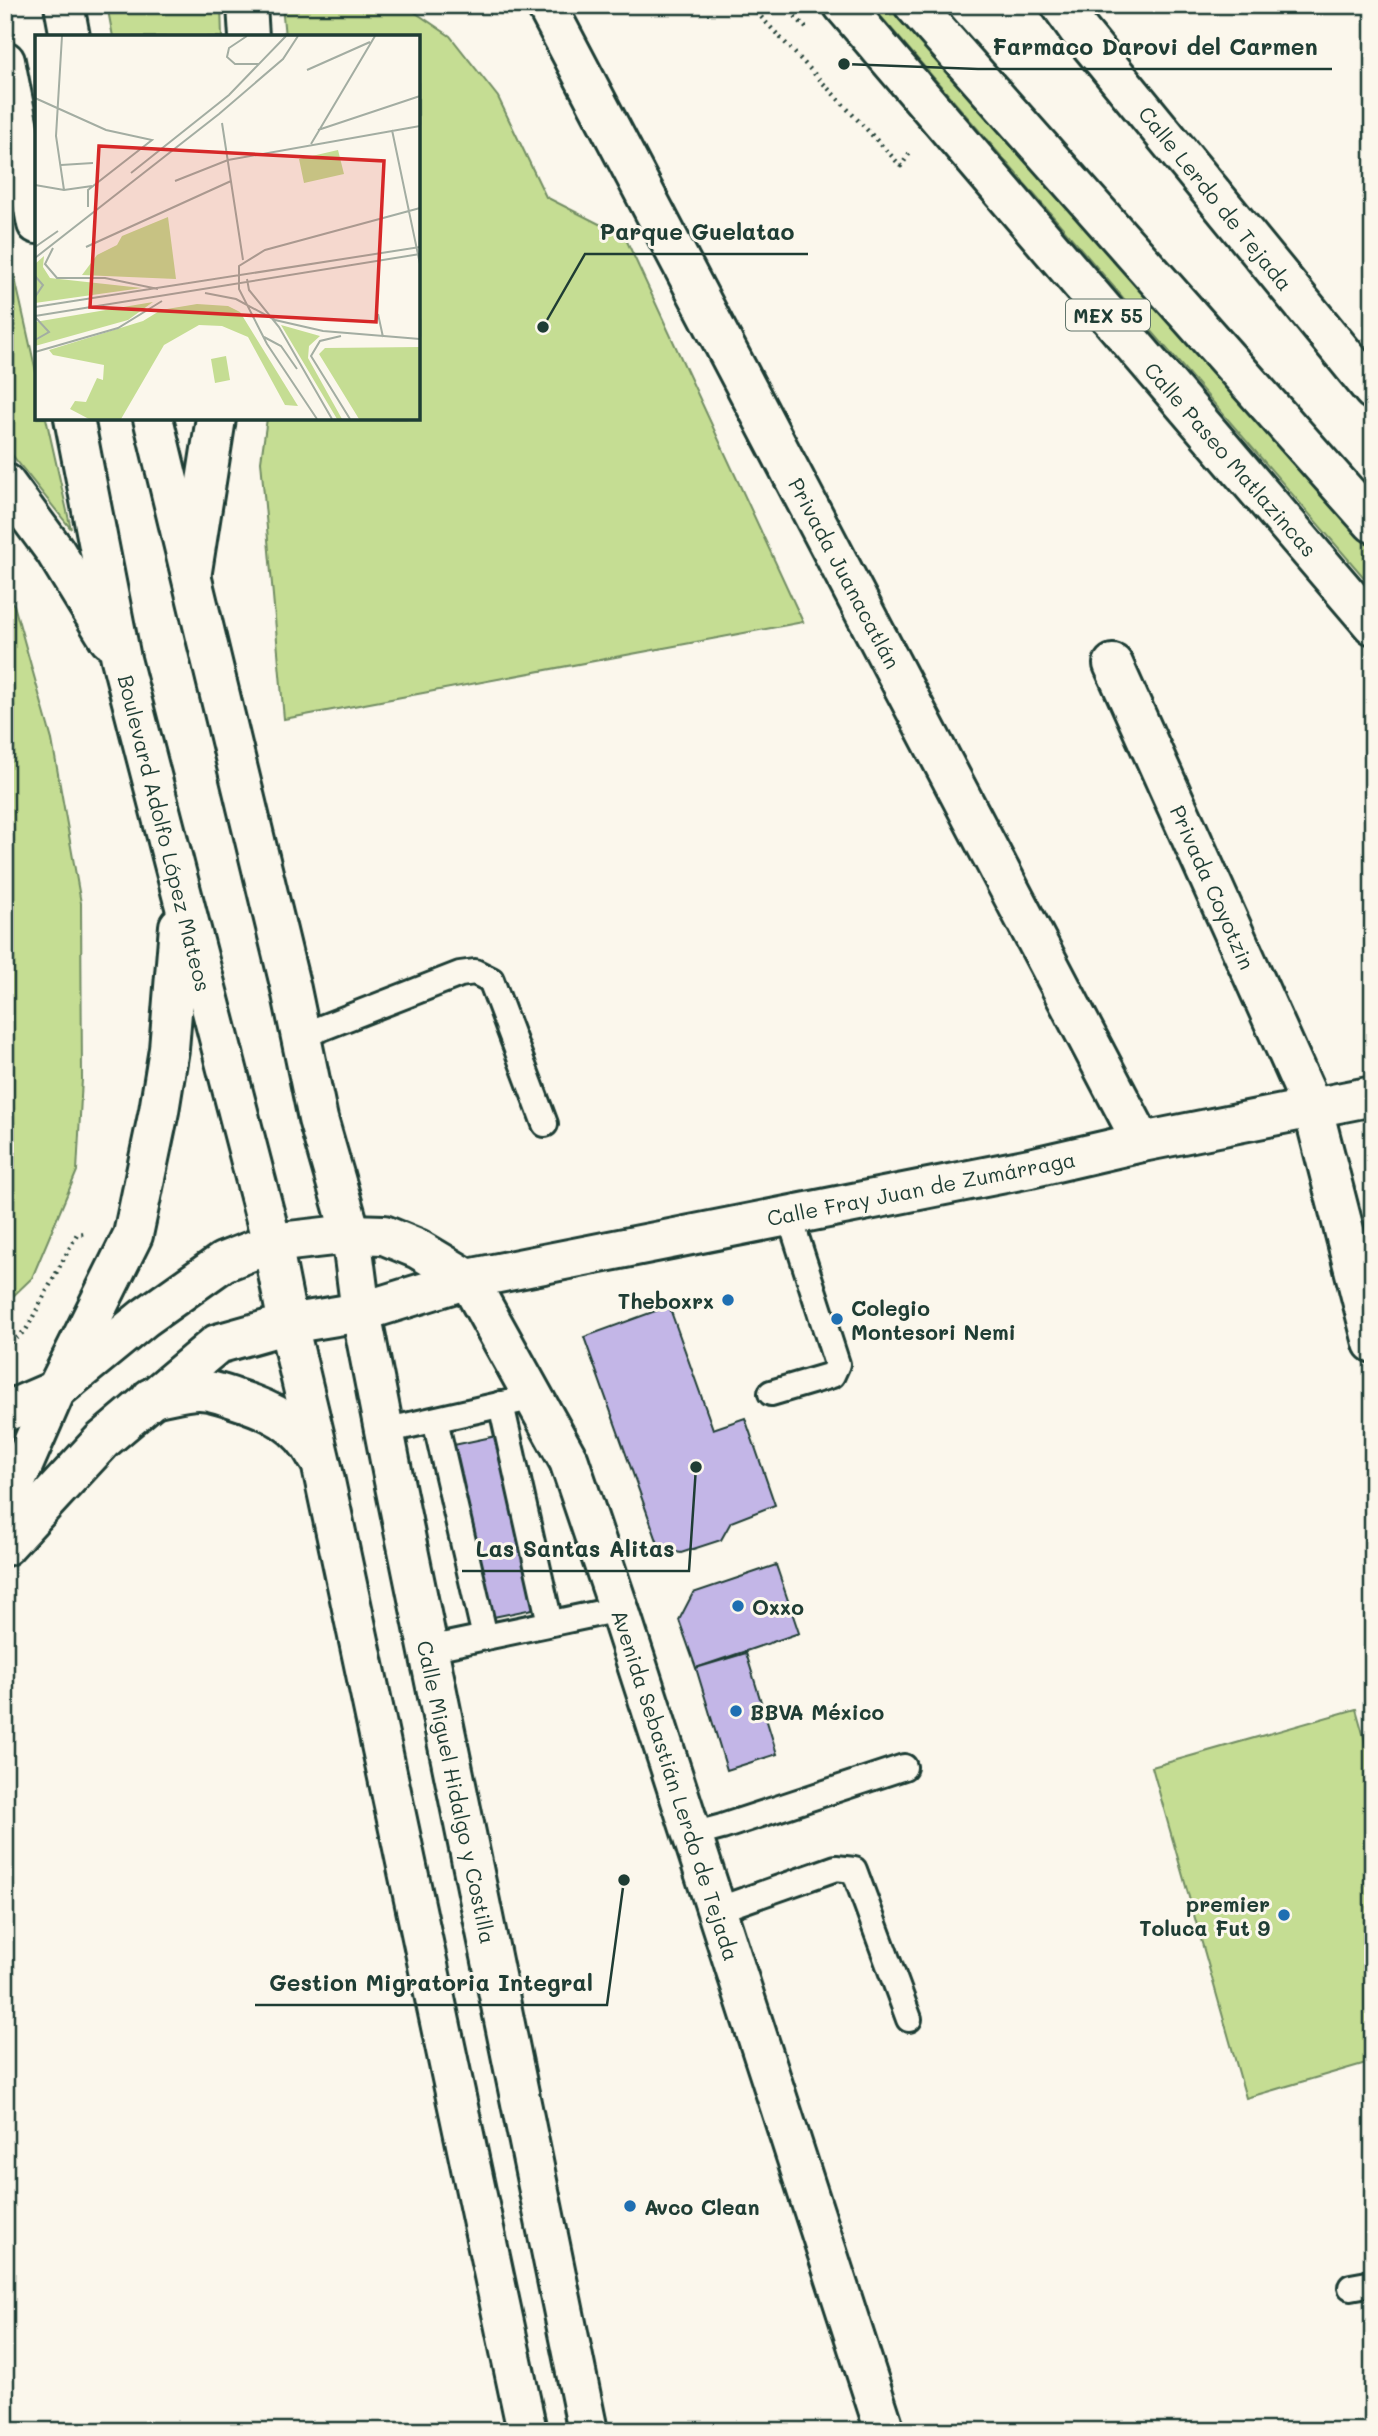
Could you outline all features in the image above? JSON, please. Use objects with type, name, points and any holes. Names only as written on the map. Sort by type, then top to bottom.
[{"type":"main road","points":[[64,5],[70,35]]},
{"type":"main road","points":[[247,5],[249,35]]},
{"type":"main road","name":"Privada Juanacatlán","points":[[546,5],[1142,1142]]},
{"type":"main road","name":"Calle Paseo Matlazincas","points":[[843,5],[1373,625]]},
{"type":"main road","name":"MEX 55","points":[[914,5],[1373,523]]},
{"type":"main road","name":"Calle Lerdo de Tejada","points":[[1061,5],[1373,390]]},
{"type":"main road","points":[[5,61],[35,214]]},
{"type":"main road","name":"Boulevard Adolfo López Mateos","points":[[74,420],[121,659],[272,1243]]},
{"type":"main road","points":[[154,420],[192,571],[318,1119],[351,1234]]},
{"type":"main road","points":[[192,571],[215,420]]},
{"type":"main road","points":[[5,483],[55,551],[121,659]]},
{"type":"main road","name":"Privada Coyotzin","points":[[1113,664],[1313,1109],[1373,1343]]},
{"type":"main road","points":[[5,1507],[56,1390],[133,1236],[169,1049],[182,896]]},
{"type":"main road","name":"Calle Fray Juan de Zumárraga","points":[[5,1546],[102,1441],[217,1343],[288,1324],[361,1312],[468,1279],[1030,1168],[1142,1142],[1373,1096]]},
{"type":"main road","name":"Avenida Sebastián Lerdo de Tejada","points":[[56,1390],[144,1318],[223,1262],[272,1243],[351,1234],[384,1235],[418,1249],[468,1279],[518,1401],[569,1461],[620,1609],[885,2431]]},
{"type":"main road","name":"Calle Miguel Hidalgo y Costilla","points":[[351,1234],[361,1312],[384,1431],[588,2431]]},
{"type":"main road","points":[[272,1243],[527,2431]]},
{"type":"main road","points":[[5,1412],[56,1390]]},
{"type":"main road","points":[[150,1398],[199,1390],[259,1405],[279,1415],[297,1430],[312,1447],[322,1467]]},
{"type":"lane","points":[[301,1036],[460,974],[475,972],[491,980],[545,1124]]},
{"type":"lane","points":[[771,1393],[832,1375],[837,1364],[789,1215]]},
{"type":"lane","points":[[384,1431],[518,1401],[550,1623]]},
{"type":"lane","points":[[435,1420],[485,1637]]},
{"type":"lane","points":[[428,1648],[620,1609]]},
{"type":"lane","points":[[692,1835],[904,1767]]},
{"type":"lane","points":[[717,1910],[836,1868],[854,1870],[909,2019]]},
{"type":"path","points":[[768,5],[761,17],[901,166],[914,148]]},
{"type":"path","points":[[797,5],[792,13],[811,34]]},
{"type":"green space","points":[[107,5],[221,5],[222,35],[113,35]]},
{"type":"green space","points":[[282,5],[404,5],[450,36],[498,97],[546,197],[625,237],[803,622],[284,719],[261,461],[267,420],[420,420],[420,35],[285,35]]},
{"type":"green space","points":[[871,5],[897,5],[1373,546],[1373,588]]},
{"type":"green space","points":[[5,234],[35,367],[35,420],[46,420],[71,529],[5,446]]},
{"type":"green space","points":[[5,594],[14,605],[52,740],[81,903],[82,1079],[77,1171],[32,1278],[5,1304]]},
{"type":"green space","name":"premier Toluca Fut 9","points":[[1356,1709],[1373,1769],[1373,2061],[1246,2098],[1152,1767]]},
{"type":"building","points":[[669,1306],[713,1429],[745,1418],[775,1505],[731,1522],[721,1540],[681,1553],[660,1549],[584,1337]]},
{"type":"building","points":[[506,1434],[542,1607],[484,1619],[449,1446]]},
{"type":"building","name":"Oxxo","points":[[776,1565],[799,1633],[696,1668],[679,1620],[693,1593]]},
{"type":"building","name":"BBVA México","points":[[746,1653],[777,1754],[727,1770],[696,1668]]},
{"type":"place","name":"Farmaco Darovi del Carmen","points":[[844,64]]},
{"type":"place","name":"Parque Guelatao","points":[[543,327]]},
{"type":"place","name":"Theboxrx","points":[[728,1300]]},
{"type":"place","name":"Colegio Montesori Nemi","points":[[837,1319]]},
{"type":"place","name":"Las Santas Alitas","points":[[696,1467]]},
{"type":"place","name":"Oxxo","points":[[738,1606]]},
{"type":"place","name":"BBVA México","points":[[736,1711]]},
{"type":"place","name":"Gestion Migratoria Integral","points":[[624,1880]]},
{"type":"place","name":"premier Toluca Fut 9","points":[[1284,1915]]},
{"type":"place","name":"Avco Clean","points":[[630,2206]]}]
